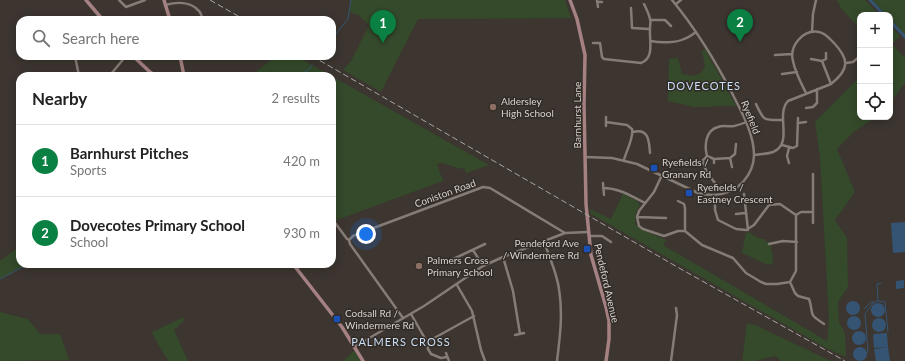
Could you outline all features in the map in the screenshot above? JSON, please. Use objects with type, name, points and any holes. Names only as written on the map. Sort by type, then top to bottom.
[{"type":"street","points":[[86,0],[99,16]]},
{"type":"street","points":[[119,0],[126,7],[145,0]]},
{"type":"street","points":[[164,0],[169,16]]},
{"type":"street","name":"Barnhurst Lane","points":[[570,0],[577,20],[585,55],[584,100],[586,204],[589,234]]},
{"type":"street","name":"Ryefield","points":[[585,157],[624,160],[662,175],[698,193],[715,195],[731,192],[739,186],[752,170],[754,154],[751,138],[746,122],[734,96],[708,50],[672,0]]},
{"type":"street","points":[[676,4],[681,0]]},
{"type":"street","points":[[812,32],[813,14],[816,0]]},
{"type":"street","points":[[598,7],[597,1],[602,2]]},
{"type":"street","points":[[166,5],[184,3],[200,11],[202,16]]},
{"type":"street","points":[[593,43],[600,43],[602,57],[604,59],[641,63],[646,60],[649,57],[651,41],[651,20],[644,4]]},
{"type":"street","points":[[631,8],[632,28],[650,29]]},
{"type":"street","points":[[651,20],[665,20],[671,26]]},
{"type":"street","points":[[651,41],[676,41],[684,39],[696,32]]},
{"type":"street","points":[[754,154],[772,152],[782,145],[783,109],[786,103],[791,99],[831,84],[842,73],[846,63],[844,53],[827,36],[819,32],[806,34],[798,40],[792,54],[796,72],[806,93]]},
{"type":"street","points":[[822,62],[826,59],[826,53]]},
{"type":"street","points":[[775,55],[792,54]]},
{"type":"street","points":[[811,59],[822,62]]},
{"type":"street","points":[[846,63],[853,62],[857,59]]},
{"type":"street","points":[[76,60],[78,72]]},
{"type":"street","points":[[112,72],[122,60]]},
{"type":"street","points":[[137,60],[150,72]]},
{"type":"street","points":[[181,60],[183,72]]},
{"type":"street","points":[[822,62],[831,84]]},
{"type":"street","points":[[782,74],[796,72]]},
{"type":"street","points":[[808,107],[813,107],[817,103],[817,90]]},
{"type":"street","points":[[756,104],[763,118],[782,120]]},
{"type":"street","points":[[606,117],[606,126]]},
{"type":"street","points":[[782,145],[788,148],[797,146],[798,118]]},
{"type":"street","points":[[606,122],[631,127],[633,132],[624,160]]},
{"type":"street","points":[[682,165],[693,165],[703,162],[707,156],[706,140],[710,131],[718,126],[734,126],[746,122]]},
{"type":"street","points":[[798,123],[806,122]]},
{"type":"street","points":[[633,132],[639,131],[646,134],[650,153]]},
{"type":"street","points":[[707,156],[714,159],[730,158],[735,154],[736,144]]},
{"type":"street","points":[[788,148],[787,156],[789,163]]},
{"type":"street","points":[[730,158],[732,167]]},
{"type":"street","points":[[703,162],[706,173],[713,178],[715,188]]},
{"type":"street","points":[[813,174],[813,223]]},
{"type":"street","points":[[662,175],[654,192],[639,211],[639,226],[660,236],[678,231],[685,231],[702,245],[733,258],[746,273],[761,282],[766,284],[790,282]]},
{"type":"street","points":[[603,183],[604,195]]},
{"type":"street","name":"Coniston Road","points":[[349,240],[353,236],[363,232],[483,187],[490,188],[565,233]]},
{"type":"street","points":[[603,188],[614,188],[621,190],[645,204]]},
{"type":"street","points":[[744,194],[748,230]]},
{"type":"street","points":[[715,195],[715,210],[718,220],[742,231],[748,230],[754,225],[768,205],[780,204],[796,215]]},
{"type":"street","points":[[678,200],[684,204],[685,208],[685,231]]},
{"type":"street","points":[[796,215],[801,212],[813,212]]},
{"type":"street","points":[[736,214],[746,213]]},
{"type":"street","points":[[796,215],[796,270],[790,282],[794,293],[798,296],[809,299],[811,313],[824,324]]},
{"type":"street","points":[[638,217],[666,218]]},
{"type":"street","points":[[336,224],[404,318]]},
{"type":"street","points":[[354,347],[411,314],[457,285],[483,266],[503,257],[565,233],[602,236],[611,242]]},
{"type":"street","name":"Pendeford Avenue","points":[[589,234],[591,255],[609,321],[609,339],[606,361]]},
{"type":"street","points":[[544,241],[559,287],[561,328],[557,361]]},
{"type":"street","points":[[769,244],[783,241],[797,242]]},
{"type":"street","points":[[449,261],[485,244]]},
{"type":"street","points":[[473,250],[483,266]]},
{"type":"street","points":[[503,257],[513,291],[520,334]]},
{"type":"street","points":[[295,268],[342,327],[364,361]]},
{"type":"street","points":[[457,285],[474,316],[481,350],[485,361]]},
{"type":"street","points":[[671,361],[677,315],[676,308]]},
{"type":"street","points":[[411,314],[427,342],[428,349],[431,354],[441,358],[447,357]]},
{"type":"street","points":[[427,342],[474,316]]},
{"type":"street","points":[[515,335],[524,333]]},
{"type":"street","points":[[446,353],[448,361]]},
{"type":"green space","points":[[351,0],[565,0],[571,18],[418,19],[381,92],[343,70],[351,61],[369,25],[358,15],[349,12]]},
{"type":"green space","points":[[836,0],[865,0],[877,12],[857,12],[857,26],[839,6],[840,5]]},
{"type":"green space","points":[[872,0],[905,0],[905,35],[893,22],[893,12],[883,12]]},
{"type":"green space","points":[[893,28],[900,36],[893,43]]},
{"type":"green space","points":[[893,45],[905,58],[905,83],[893,99]]},
{"type":"green space","points":[[705,49],[736,106],[694,107],[668,101],[669,59],[678,58],[682,74],[693,76],[701,73],[705,66],[702,51]]},
{"type":"green space","points":[[271,60],[303,60],[324,72],[256,72]]},
{"type":"green space","points":[[336,78],[489,165],[466,173],[464,168],[461,169],[442,163],[437,164],[443,181],[336,221]]},
{"type":"green space","points":[[857,80],[857,120],[872,120],[855,131],[837,149],[855,192],[835,220],[847,238],[848,287],[838,302],[839,322],[845,333],[846,357],[826,348],[591,214],[590,209],[611,219],[623,194],[637,201],[640,205],[636,212],[635,224],[642,230],[666,240],[663,245],[827,341],[829,319],[820,158],[815,122]]},
{"type":"green space","points":[[750,232],[761,239],[765,239],[766,242],[770,242],[773,258],[772,264],[768,265],[742,253],[746,233]]},
{"type":"green space","points":[[16,249],[16,268],[21,268],[0,279],[0,261]]},
{"type":"green space","points":[[0,312],[28,319],[40,334],[60,334],[69,360],[0,361]]},
{"type":"green space","points":[[184,317],[183,322],[174,330],[188,361],[169,361],[152,332]]},
{"type":"green space","points":[[747,323],[755,325],[831,361],[781,361],[776,356],[755,361],[742,361]]},
{"type":"green space","points":[[354,351],[361,361],[343,361]]},
{"type":"water","points":[[905,222],[905,252],[893,253],[891,223]]},
{"type":"water","points":[[904,280],[904,288],[896,289],[896,281]]},
{"type":"water","points":[[853,301],[858,303],[860,308],[858,313],[853,315],[848,313],[846,308],[848,303]]},
{"type":"water","points":[[878,303],[883,305],[885,310],[883,315],[878,317],[873,315],[871,310],[873,305]]},
{"type":"water","points":[[854,316],[859,318],[861,323],[859,328],[854,330],[849,328],[847,323],[849,318]]},
{"type":"water","points":[[879,318],[884,320],[886,325],[884,330],[879,332],[874,330],[872,325],[874,320]]},
{"type":"water","points":[[859,331],[864,333],[866,338],[864,343],[859,345],[854,343],[852,338],[854,333]]},
{"type":"water","points":[[887,333],[888,347],[874,348],[873,334]]},
{"type":"water","points":[[860,347],[865,349],[867,354],[865,359],[860,361],[855,359],[853,354],[855,349]]},
{"type":"water","points":[[888,347],[890,361],[876,361],[874,349]]},
{"type":"waterway","points":[[336,34],[348,19],[351,0]]},
{"type":"waterway","points":[[870,0],[881,12]]},
{"type":"waterway","points":[[893,24],[905,37]]},
{"type":"waterway","points":[[305,72],[312,65]]},
{"type":"waterway","points":[[0,279],[21,268]]},
{"type":"waterway","points":[[881,283],[877,284],[878,301],[885,302],[888,332]]},
{"type":"waterway","points":[[867,353],[865,314],[873,303],[878,301]]},
{"type":"waterway","points":[[864,309],[871,302],[874,302]]},
{"type":"railway","points":[[210,0],[238,16]]},
{"type":"railway","points":[[319,60],[679,268],[845,361]]},
{"type":"place","name":"Dovecotes Primary School","points":[[740,42]]},
{"type":"place","name":"Barnhurst Pitches","points":[[383,43]]},
{"type":"place","name":"Aldersley High School","points":[[493,107]]},
{"type":"place","name":"Ryefields / Granary Rd","points":[[654,168]]},
{"type":"place","name":"Ryefields / Eastney Crescent","points":[[689,193]]},
{"type":"place","name":"Pendeford Ave / Windermere Rd","points":[[587,249]]},
{"type":"place","name":"Palmers Cross Primary School","points":[[419,266]]},
{"type":"place","name":"Codsall Rd / Windermere Rd","points":[[337,319]]},
{"type":"district","name":"DOVECOTES","points":[[704,85]]},
{"type":"district","name":"PALMERS CROSS","points":[[401,341]]}]
